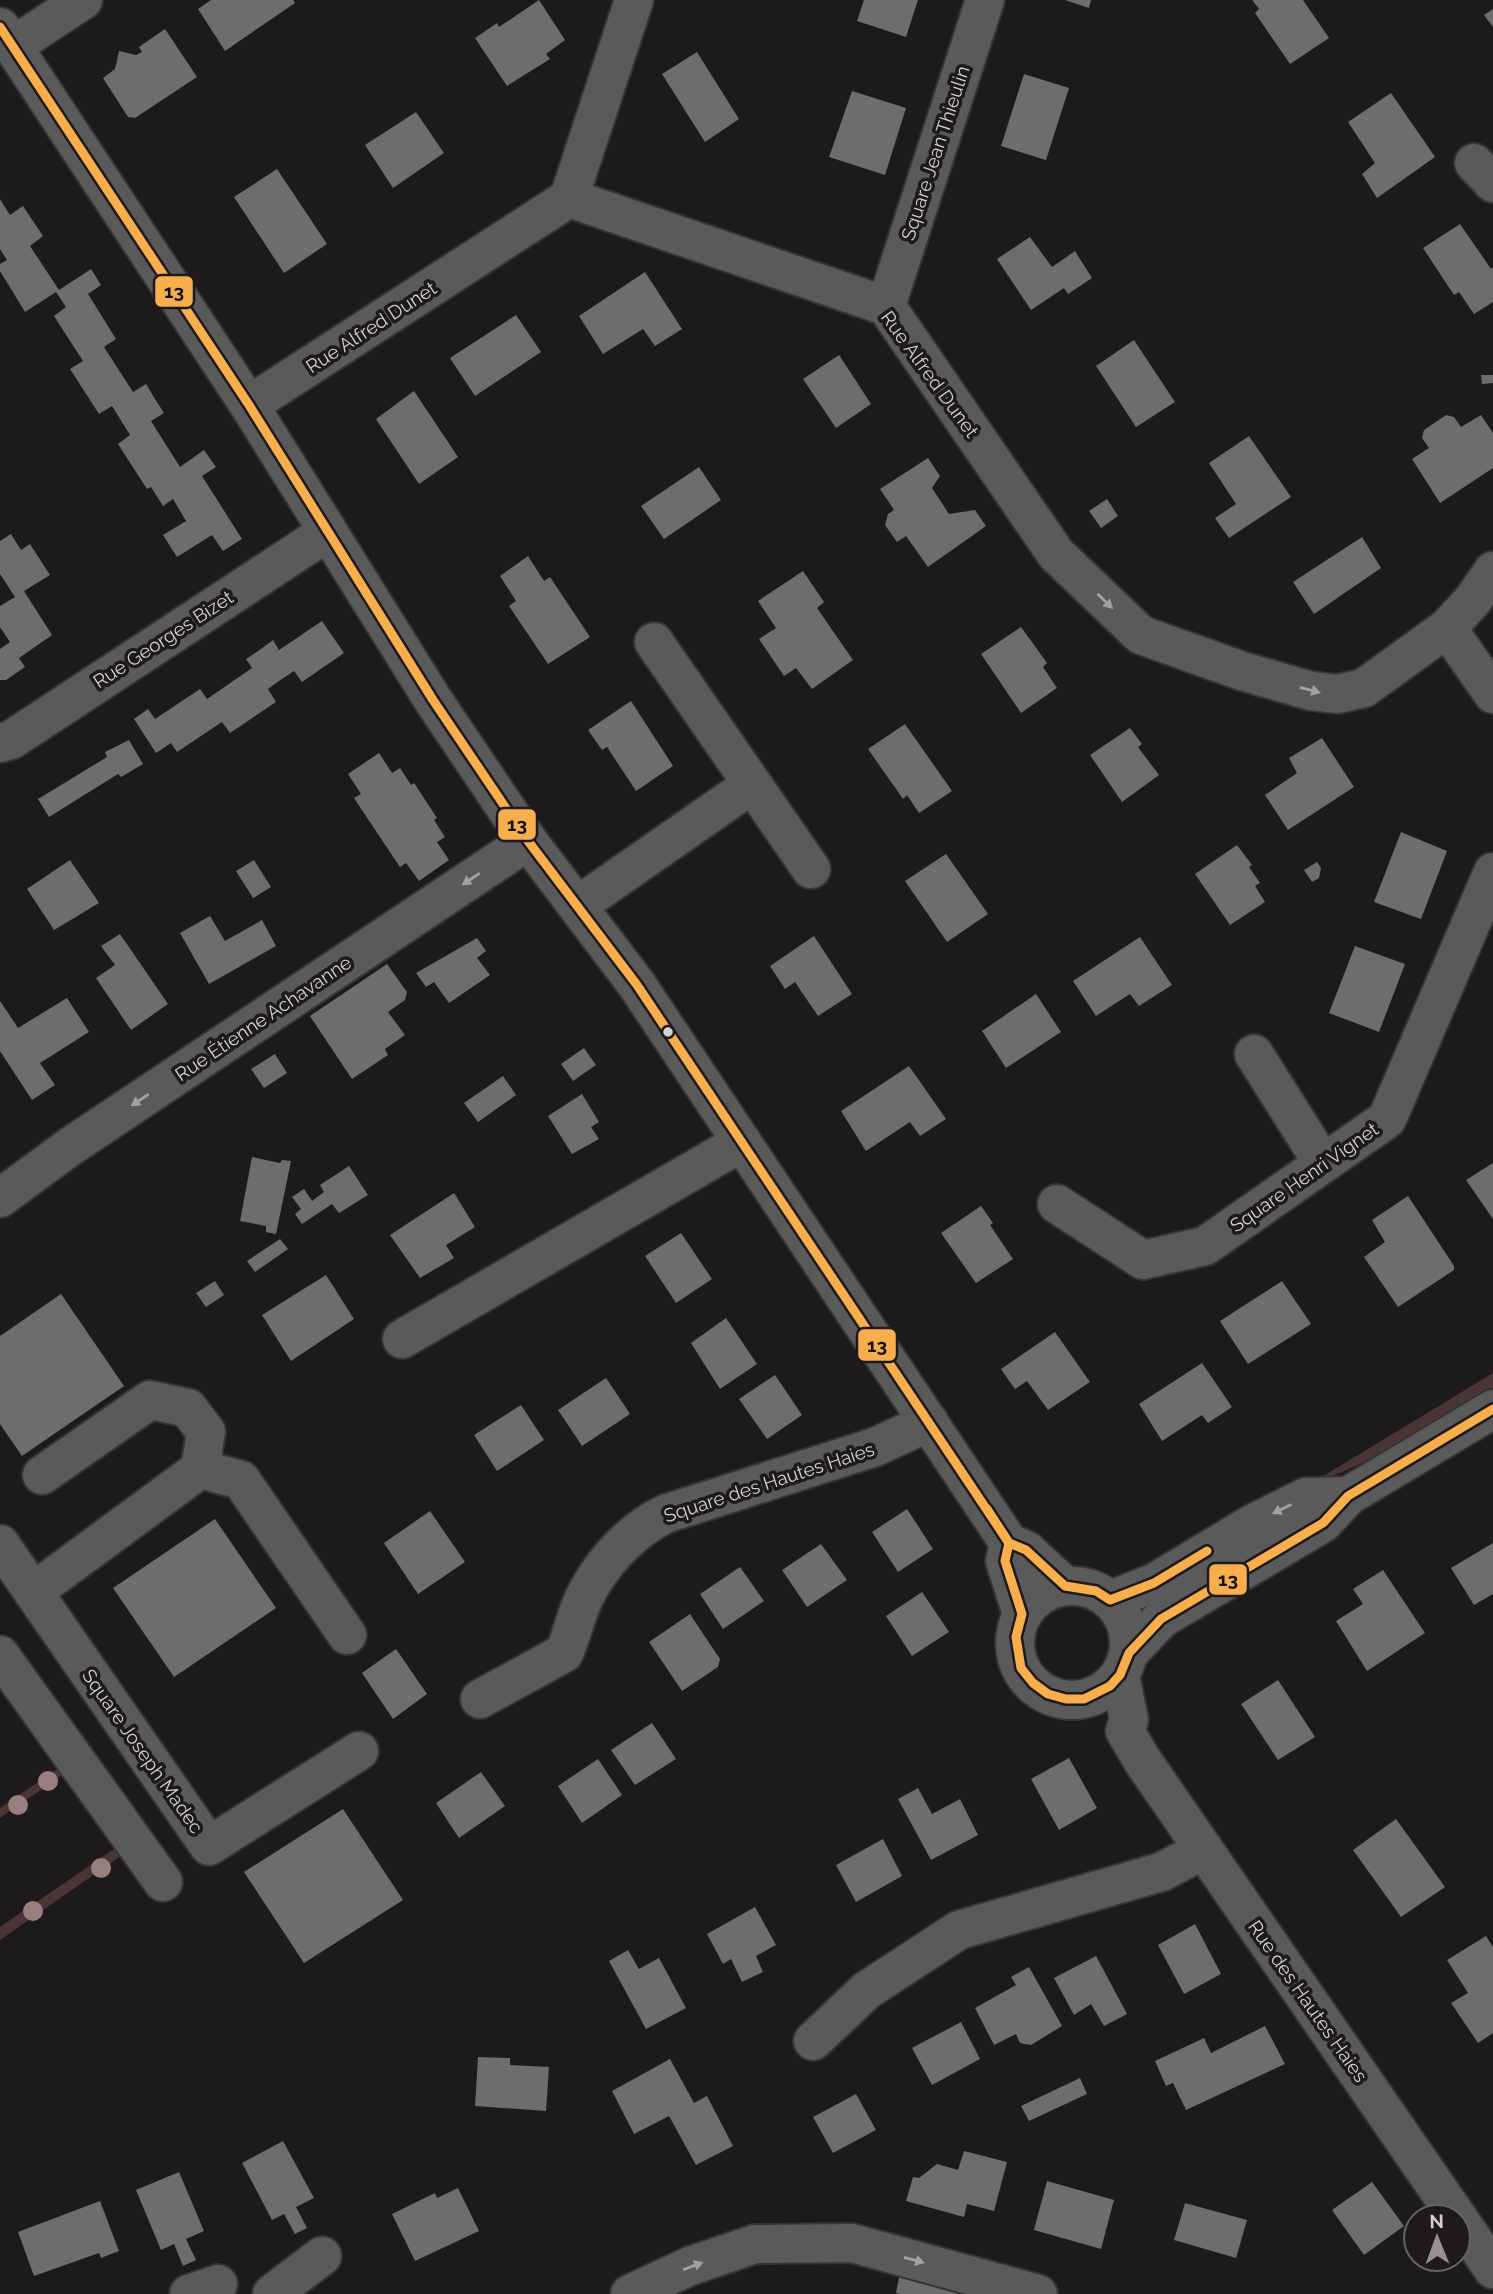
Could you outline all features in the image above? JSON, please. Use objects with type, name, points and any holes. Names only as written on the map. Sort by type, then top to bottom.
[{"type":"street","points":[[83,0],[6,36],[249,405],[326,533],[433,700],[528,841],[637,985],[1009,1543],[1026,1550],[1065,1586]]},
{"type":"street","points":[[569,198],[634,0]]},
{"type":"street","name":"Square Jean Thieulin","points":[[886,306],[985,0]]},
{"type":"street","name":"Rue Alfred Dunet","points":[[249,405],[569,198],[886,306],[1056,554],[1141,635],[1242,671],[1324,694],[1364,688],[1447,628],[1473,600],[1493,570]]},
{"type":"street","name":"Rue Georges Bizet","points":[[0,743],[11,740],[326,533]]},
{"type":"street","points":[[1447,628],[1493,694]]},
{"type":"street","points":[[654,642],[811,869]]},
{"type":"street","points":[[577,906],[751,785]]},
{"type":"street","name":"Rue Étienne Achavanne","points":[[0,1198],[71,1146],[528,841]]},
{"type":"street","name":"Square Henri Vignet","points":[[1058,1204],[1143,1260],[1205,1246],[1387,1119],[1493,872]]},
{"type":"street","points":[[1254,1054],[1322,1162]]},
{"type":"street","points":[[402,1339],[741,1142]]},
{"type":"street","points":[[33,1592],[200,1469],[206,1432],[188,1408],[150,1400],[42,1475]]},
{"type":"street","points":[[1084,1699],[1092,1716],[1107,1730],[1125,1731],[1129,1720],[1124,1664],[1128,1629],[1110,1600],[1096,1591],[1065,1586],[1036,1598],[1022,1614],[1016,1637],[1021,1668],[1033,1683],[1048,1694],[1066,1699],[1084,1699],[1110,1686],[1124,1664],[1161,1619],[1324,1523],[1348,1496],[1493,1409]]},
{"type":"street","name":"Square des Hautes Haies","points":[[480,1699],[564,1653],[585,1596],[627,1539],[646,1524],[665,1514],[875,1447],[929,1422]]},
{"type":"street","points":[[200,1469],[242,1480],[347,1635]]},
{"type":"street","points":[[1110,1600],[1154,1583],[1252,1524],[1306,1497],[1348,1496]]},
{"type":"street","points":[[1009,1543],[1005,1561],[1022,1614]]},
{"type":"street","name":"Square Joseph Madec","points":[[0,1544],[209,1846],[359,1751]]},
{"type":"street","points":[[0,1656],[163,1882]]},
{"type":"street","name":"Rue des Hautes Haies","points":[[1125,1731],[1493,2269]]},
{"type":"street","points":[[813,2041],[867,1990],[959,1930],[1161,1872],[1204,1850]]},
{"type":"street","points":[[630,2294],[690,2266],[755,2244],[852,2244],[1038,2294]]},
{"type":"street","points":[[272,2294],[322,2256]]},
{"type":"shaded area","points":[[1493,1373],[1493,1392],[1400,1444],[1302,1489]]},
{"type":"shaded area","points":[[60,1767],[64,1774],[0,1818],[0,1808]]},
{"type":"shaded area","points":[[117,1847],[122,1855],[0,1940],[0,1927]]},
{"type":"building","points":[[211,0],[293,0],[295,3],[225,51],[198,9]]},
{"type":"building","points":[[539,0],[565,40],[546,54],[550,59],[507,86],[475,38],[497,23],[499,27]]},
{"type":"building","points":[[864,0],[918,0],[906,37],[857,21]]},
{"type":"building","points":[[1065,0],[1091,0],[1089,8]]},
{"type":"building","points":[[1252,0],[1303,0],[1329,38],[1290,64],[1255,13],[1259,9]]},
{"type":"building","points":[[1493,9],[1493,27],[1484,15]]},
{"type":"building","points":[[165,29],[197,77],[135,118],[128,117],[103,78],[115,69],[119,51],[136,55],[142,52],[139,47]]},
{"type":"building","points":[[697,52],[739,119],[705,142],[662,74]]},
{"type":"building","points":[[1024,74],[1069,88],[1046,160],[1001,146]]},
{"type":"building","points":[[852,91],[906,108],[885,175],[829,157]]},
{"type":"building","points":[[1391,93],[1435,157],[1377,198],[1362,174],[1375,163],[1348,122]]},
{"type":"building","points":[[416,112],[444,153],[393,188],[365,145]]},
{"type":"building","points":[[277,169],[327,244],[284,273],[234,197]]},
{"type":"building","points":[[0,199],[10,215],[23,206],[43,236],[30,246],[59,290],[91,269],[101,285],[88,294],[116,339],[104,347],[133,392],[146,384],[164,413],[151,421],[180,467],[204,450],[216,467],[202,476],[242,539],[223,551],[212,535],[177,557],[163,535],[186,521],[173,499],[163,506],[151,487],[147,489],[118,444],[130,435],[112,406],[99,414],[70,369],[83,361],[54,316],[66,307],[56,292],[25,312],[0,271],[0,264],[7,260],[0,249]]},
{"type":"building","points":[[1460,224],[1491,269],[1493,267],[1493,302],[1474,314],[1459,292],[1454,295],[1423,248]]},
{"type":"building","points":[[1030,237],[1052,267],[1075,251],[1092,278],[1068,294],[1064,288],[1031,310],[997,259]]},
{"type":"building","points":[[645,272],[682,329],[655,346],[643,329],[603,354],[579,316]]},
{"type":"building","points":[[516,315],[541,352],[475,396],[450,358]]},
{"type":"building","points":[[1134,340],[1175,402],[1136,427],[1096,366]]},
{"type":"building","points":[[839,355],[871,404],[836,428],[803,379]]},
{"type":"building","points":[[1481,375],[1493,375],[1493,383],[1482,384]]},
{"type":"building","points":[[414,391],[458,457],[419,484],[376,419]]},
{"type":"building","points":[[1446,415],[1454,417],[1461,427],[1481,415],[1493,433],[1493,468],[1440,503],[1412,459],[1429,448],[1422,438],[1424,430]]},
{"type":"building","points":[[1249,436],[1291,497],[1229,538],[1215,518],[1236,504],[1209,463]]},
{"type":"building","points":[[928,458],[940,476],[932,488],[949,514],[975,510],[986,526],[928,567],[906,536],[897,542],[885,525],[888,514],[894,510],[880,489]]},
{"type":"building","points":[[699,467],[721,500],[664,539],[641,506]]},
{"type":"building","points":[[1107,499],[1118,516],[1101,528],[1089,511]]},
{"type":"building","points":[[11,534],[21,550],[30,544],[50,575],[24,591],[52,635],[19,658],[25,667],[6,680],[0,680],[0,649],[10,642],[0,627],[0,606],[15,597],[0,574],[0,541]]},
{"type":"building","points":[[1362,537],[1381,568],[1314,614],[1293,582]]},
{"type":"building","points":[[528,556],[544,581],[550,577],[590,637],[548,664],[509,606],[516,601],[500,576]]},
{"type":"building","points":[[803,571],[824,602],[817,608],[853,660],[812,689],[796,668],[784,676],[759,639],[776,628],[758,601]]},
{"type":"building","points":[[322,621],[344,653],[302,682],[294,671],[279,681],[268,689],[276,702],[230,733],[222,722],[177,752],[171,743],[156,753],[134,719],[148,709],[155,719],[200,689],[207,699],[252,668],[246,659],[273,640],[279,650]]},
{"type":"building","points":[[1021,627],[1047,663],[1043,667],[1057,688],[1021,713],[981,654]]},
{"type":"building","points":[[631,701],[673,766],[636,791],[607,747],[602,750],[588,730]]},
{"type":"building","points":[[905,724],[952,791],[919,813],[907,795],[903,799],[868,749]]},
{"type":"building","points":[[1130,728],[1142,744],[1138,747],[1159,775],[1122,802],[1090,755]]},
{"type":"building","points":[[1322,738],[1354,787],[1288,830],[1265,795],[1297,773],[1289,758]]},
{"type":"building","points":[[129,740],[143,764],[121,777],[118,774],[49,817],[38,799],[107,757],[105,752]]},
{"type":"building","points":[[379,753],[392,773],[400,768],[411,785],[414,783],[437,818],[434,820],[445,837],[437,842],[449,860],[419,881],[406,863],[400,867],[354,798],[361,794],[348,774]]},
{"type":"building","points":[[1401,832],[1447,851],[1421,919],[1374,902]]},
{"type":"building","points":[[1237,845],[1252,865],[1249,867],[1260,883],[1255,886],[1265,902],[1230,925],[1195,874]]},
{"type":"building","points":[[946,854],[988,914],[947,942],[905,881]]},
{"type":"building","points":[[70,860],[99,903],[54,930],[27,889]]},
{"type":"building","points":[[254,860],[271,887],[253,898],[236,871]]},
{"type":"building","points":[[1317,862],[1321,868],[1319,878],[1312,882],[1304,870]]},
{"type":"building","points":[[210,916],[225,941],[262,920],[276,946],[209,984],[180,933]]},
{"type":"building","points":[[120,934],[168,1004],[131,1030],[96,978],[115,965],[101,946]]},
{"type":"building","points":[[814,936],[852,994],[818,1016],[795,982],[785,989],[770,966]]},
{"type":"building","points":[[1140,937],[1172,985],[1139,1006],[1130,994],[1096,1016],[1073,981]]},
{"type":"building","points":[[477,938],[486,951],[477,958],[490,975],[449,1003],[434,982],[426,987],[416,973]]},
{"type":"building","points":[[1355,946],[1405,964],[1379,1032],[1329,1013]]},
{"type":"building","points":[[387,964],[407,992],[405,1000],[388,1012],[405,1035],[385,1049],[388,1055],[352,1079],[310,1016]]},
{"type":"building","points":[[1036,994],[1061,1032],[1006,1068],[982,1031]]},
{"type":"building","points":[[67,998],[89,1032],[40,1063],[55,1085],[32,1100],[0,1051],[0,1001],[18,1028]]},
{"type":"building","points":[[584,1048],[596,1065],[573,1081],[561,1064]]},
{"type":"building","points":[[275,1054],[287,1073],[264,1088],[251,1069]]},
{"type":"building","points":[[909,1066],[946,1119],[920,1136],[910,1122],[866,1151],[841,1111]]},
{"type":"building","points":[[503,1076],[516,1095],[478,1122],[464,1103]]},
{"type":"building","points":[[582,1094],[599,1122],[591,1127],[599,1139],[572,1154],[548,1116]]},
{"type":"building","points":[[252,1157],[280,1163],[282,1160],[291,1161],[276,1234],[266,1232],[266,1226],[240,1221]]},
{"type":"building","points":[[1493,1163],[1493,1219],[1466,1180]]},
{"type":"building","points":[[349,1166],[368,1195],[339,1213],[332,1204],[302,1224],[295,1214],[301,1209],[292,1197],[304,1189],[312,1201],[324,1192],[320,1185]]},
{"type":"building","points":[[454,1193],[475,1227],[446,1245],[454,1258],[420,1278],[390,1235]]},
{"type":"building","points":[[1408,1196],[1454,1266],[1454,1270],[1398,1307],[1364,1257],[1385,1242],[1372,1220]]},
{"type":"building","points":[[981,1206],[993,1223],[990,1225],[1013,1259],[976,1283],[941,1233]]},
{"type":"building","points":[[681,1233],[712,1279],[676,1303],[645,1256]]},
{"type":"building","points":[[280,1239],[288,1249],[255,1272],[247,1261]]},
{"type":"building","points":[[326,1275],[354,1319],[291,1361],[262,1315]]},
{"type":"building","points":[[215,1281],[224,1295],[206,1307],[196,1293]]},
{"type":"building","points":[[1282,1281],[1311,1324],[1248,1364],[1220,1321]]},
{"type":"building","points":[[61,1294],[124,1386],[22,1456],[0,1424],[0,1336]]},
{"type":"building","points":[[726,1318],[757,1364],[720,1389],[691,1343]]},
{"type":"building","points":[[1055,1332],[1090,1382],[1048,1410],[1027,1381],[1015,1389],[1001,1369]]},
{"type":"building","points":[[1202,1363],[1232,1407],[1208,1423],[1202,1415],[1162,1441],[1139,1404]]},
{"type":"building","points":[[775,1375],[802,1415],[767,1439],[739,1399]]},
{"type":"building","points":[[606,1378],[630,1414],[582,1446],[558,1410]]},
{"type":"building","points":[[521,1405],[544,1440],[497,1471],[474,1435]]},
{"type":"building","points":[[907,1509],[933,1549],[898,1572],[872,1532]]},
{"type":"building","points":[[430,1511],[465,1562],[418,1594],[384,1543]]},
{"type":"building","points":[[215,1519],[276,1608],[174,1677],[113,1588]]},
{"type":"building","points":[[1493,1543],[1493,1594],[1474,1605],[1451,1568]]},
{"type":"building","points":[[821,1544],[847,1580],[807,1607],[782,1570]]},
{"type":"building","points":[[740,1567],[764,1601],[723,1629],[700,1594]]},
{"type":"building","points":[[1383,1570],[1425,1633],[1367,1671],[1336,1621],[1363,1604],[1353,1589]]},
{"type":"building","points":[[922,1592],[949,1632],[912,1656],[886,1616]]},
{"type":"building","points":[[690,1614],[720,1659],[718,1667],[682,1691],[649,1642]]},
{"type":"building","points":[[396,1649],[427,1694],[393,1719],[362,1673]]},
{"type":"building","points":[[1278,1680],[1315,1737],[1278,1760],[1241,1704]]},
{"type":"building","points":[[652,1723],[676,1759],[635,1785],[611,1750]]},
{"type":"building","points":[[1069,1758],[1097,1808],[1059,1830],[1031,1779]]},
{"type":"building","points":[[598,1759],[622,1795],[582,1823],[558,1786]]},
{"type":"building","points":[[481,1772],[505,1806],[459,1838],[436,1803]]},
{"type":"building","points":[[918,1788],[932,1814],[960,1799],[978,1835],[931,1860],[898,1799]]},
{"type":"building","points":[[343,1809],[403,1900],[304,1963],[244,1872]]},
{"type":"building","points":[[1396,1819],[1445,1887],[1401,1917],[1353,1850]]},
{"type":"building","points":[[883,1839],[902,1876],[856,1902],[836,1865]]},
{"type":"building","points":[[755,1907],[776,1945],[756,1956],[763,1972],[742,1982],[731,1959],[723,1964],[707,1934]]},
{"type":"building","points":[[1195,1924],[1221,1974],[1184,1994],[1158,1945]]},
{"type":"building","points":[[1486,1936],[1493,1947],[1493,2033],[1478,2043],[1451,2003],[1468,1993],[1447,1960]]},
{"type":"building","points":[[628,1950],[639,1969],[659,1958],[686,2008],[646,2029],[609,1961]]},
{"type":"building","points":[[1096,1956],[1127,2014],[1104,2026],[1091,2004],[1074,2015],[1054,1978]]},
{"type":"building","points":[[1029,1967],[1062,2026],[1031,2045],[1020,2043],[1016,2034],[994,2045],[975,2008],[1016,1985],[1011,1977]]},
{"type":"building","points":[[961,2022],[980,2059],[932,2085],[912,2048]]},
{"type":"building","points":[[1265,2026],[1285,2064],[1186,2110],[1173,2083],[1166,2086],[1155,2061],[1204,2038],[1211,2053]]},
{"type":"building","points":[[478,2057],[510,2058],[510,2065],[549,2067],[546,2111],[475,2106]]},
{"type":"building","points":[[670,2059],[694,2103],[707,2096],[733,2146],[696,2165],[669,2116],[634,2134],[612,2091]]},
{"type":"building","points":[[1080,2078],[1087,2094],[1029,2121],[1021,2106]]},
{"type":"building","points":[[856,2094],[876,2130],[833,2153],[813,2117]]},
{"type":"building","points":[[283,2141],[314,2198],[296,2207],[307,2228],[295,2234],[284,2214],[272,2220],[242,2163]]},
{"type":"building","points":[[964,2151],[1007,2162],[994,2211],[967,2204],[964,2217],[906,2201],[913,2177],[919,2178],[937,2164],[958,2170]]},
{"type":"building","points":[[179,2172],[204,2231],[186,2239],[196,2260],[183,2266],[174,2244],[161,2250],[136,2190]]},
{"type":"building","points":[[1047,2181],[1114,2200],[1101,2249],[1034,2230]]},
{"type":"building","points":[[1372,2182],[1402,2223],[1402,2227],[1364,2255],[1332,2210]]},
{"type":"building","points":[[458,2188],[479,2231],[415,2261],[392,2214],[435,2193],[437,2198]]},
{"type":"building","points":[[100,2201],[119,2251],[101,2258],[99,2253],[34,2276],[18,2232]]},
{"type":"building","points":[[1185,2203],[1247,2220],[1236,2258],[1174,2240]]},
{"type":"building","points":[[900,2273],[974,2294],[899,2294],[896,2293]]},
{"type":"transit line","name":"13","points":[[0,27],[249,405],[433,700],[528,841],[637,985],[1009,1543],[1005,1561],[1022,1614],[1016,1637],[1021,1668],[1033,1683],[1048,1694],[1066,1699],[1084,1699],[1110,1686],[1120,1675],[1129,1653],[1161,1619],[1323,1523],[1348,1496],[1493,1409]]},
{"type":"transit line","name":"13","points":[[987,1509],[1009,1543],[1026,1550],[1065,1586],[1096,1591],[1110,1600],[1154,1583],[1207,1551]]}]
